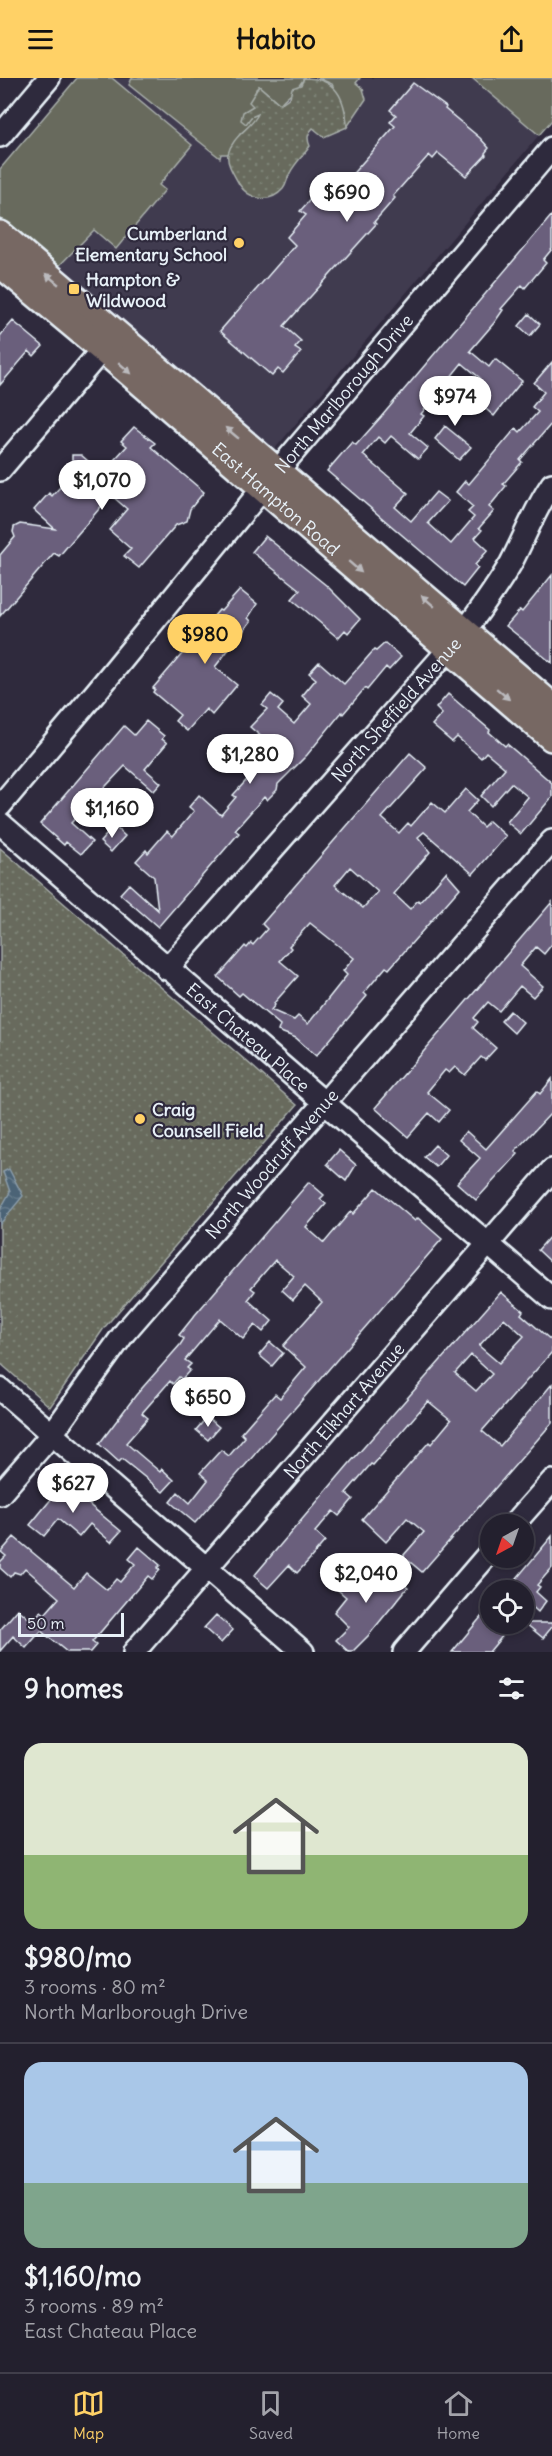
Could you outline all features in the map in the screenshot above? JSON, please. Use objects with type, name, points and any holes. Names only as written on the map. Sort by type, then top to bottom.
[{"type":"main road","name":"East Hampton Road","points":[[0,235],[110,341],[456,640],[552,737]]},
{"type":"main road","name":"East Hampton Road","points":[[0,263],[110,341]]},
{"type":"main road","name":"East Hampton Road","points":[[456,640],[552,707]]},
{"type":"street","points":[[0,136],[49,78]]},
{"type":"street","name":"North Marlborough Drive","points":[[0,806],[98,691],[270,479],[552,148]]},
{"type":"street","points":[[0,470],[110,341]]},
{"type":"street","name":"North Sheffield Avenue","points":[[167,969],[456,640],[493,593],[512,561],[540,501],[552,484]]},
{"type":"street","name":"East Chateau Place","points":[[0,824],[552,1299]]},
{"type":"street","name":"North Woodruff Avenue","points":[[0,1494],[52,1434],[124,1332],[552,841]]},
{"type":"street","name":"North Elkhart Avenue","points":[[135,1652],[552,1170]]},
{"type":"street","points":[[0,1389],[303,1652]]},
{"type":"street","points":[[523,1514],[552,1480]]},
{"type":"street","points":[[404,1652],[480,1564]]},
{"type":"shaded area","name":"Cumberland Elementary School","points":[[77,78],[552,78],[539,135],[273,451],[0,218],[0,169]]},
{"type":"green space","points":[[77,78],[112,78],[192,145],[159,185],[165,190],[116,249],[94,230],[58,267],[0,218],[0,169]]},
{"type":"green space","points":[[132,78],[304,78],[280,104],[259,86],[256,89],[251,117],[259,113],[255,121],[240,134],[228,154],[221,154],[220,158],[129,85]]},
{"type":"green space","points":[[304,78],[324,81],[337,91],[344,107],[347,127],[324,137],[313,128],[308,137],[310,146],[292,169],[283,189],[272,197],[254,197],[239,184],[228,162],[228,154],[233,142],[258,114],[251,117],[246,124],[241,120],[243,112],[253,106],[249,102],[259,86],[280,104],[290,97],[292,88],[301,85]]},
{"type":"green space","points":[[318,78],[360,78],[356,83],[363,89],[366,99],[347,127],[346,113],[332,84]]},
{"type":"green space","points":[[472,78],[552,78],[552,120],[539,135]]},
{"type":"green space","points":[[0,848],[297,1105],[104,1328],[50,1407],[0,1363]]},
{"type":"water","points":[[9,1169],[23,1196],[0,1224],[0,1210],[10,1192],[3,1172]]},
{"type":"building","points":[[413,83],[446,107],[445,109],[480,138],[489,148],[486,155],[466,176],[438,153],[433,159],[429,155],[393,196],[395,198],[374,222],[376,224],[284,326],[301,341],[295,348],[301,352],[283,373],[278,369],[272,376],[220,331],[295,245],[287,237],[306,215],[300,211],[329,178],[340,188],[395,126],[390,122],[396,115],[390,110]]},
{"type":"building","points":[[552,215],[552,249],[543,260],[546,263],[525,288],[522,285],[501,309],[503,310],[494,323],[470,351],[489,367],[495,359],[522,381],[494,416],[467,393],[480,378],[462,363],[421,414],[424,416],[410,433],[428,448],[418,459],[391,436],[385,443],[378,437],[363,455],[408,493],[395,507],[411,521],[436,492],[448,501],[428,523],[451,544],[474,517],[468,512],[473,507],[456,492],[465,481],[469,484],[516,428],[520,432],[538,412],[532,407],[544,392],[534,383],[552,362],[552,423],[520,460],[522,462],[503,484],[506,486],[489,507],[494,511],[479,528],[482,530],[475,538],[488,550],[475,565],[478,568],[463,587],[327,471],[352,442],[356,445],[381,417]]},
{"type":"building","points":[[529,314],[540,324],[530,336],[519,326]]},
{"type":"building","points":[[13,321],[43,346],[34,356],[29,351],[0,385],[0,336]]},
{"type":"building","points":[[445,426],[471,447],[459,460],[435,439]]},
{"type":"building","points":[[134,427],[155,443],[151,447],[204,492],[190,509],[187,521],[176,525],[139,568],[124,556],[131,549],[109,530],[127,509],[111,495],[59,556],[54,553],[0,616],[0,555],[15,537],[14,527],[20,524],[55,529],[34,510],[49,493],[52,496],[71,475],[66,471],[72,465],[72,455],[81,455],[102,473],[127,446],[121,441]]},
{"type":"building","points":[[265,536],[327,586],[360,619],[348,633],[345,630],[338,638],[292,599],[300,590],[252,552]]},
{"type":"building","points":[[552,575],[552,663],[506,626],[520,610],[522,612]]},
{"type":"building","points":[[240,590],[257,604],[248,618],[251,621],[215,667],[237,685],[212,715],[206,709],[187,731],[175,721],[180,715],[153,692],[155,689],[153,688],[188,647],[185,645]]},
{"type":"building","points":[[385,643],[401,657],[389,670],[386,667],[367,690],[365,688],[343,714],[342,712],[307,755],[278,784],[277,790],[267,800],[264,797],[235,830],[239,833],[158,927],[120,894],[129,884],[158,910],[154,877],[136,861],[146,850],[148,853],[167,831],[173,836],[194,811],[189,807],[199,795],[221,815],[236,797],[233,795],[254,772],[250,769],[271,745],[250,727],[267,709],[262,705],[271,694],[283,704],[278,710],[294,724],[311,704],[302,696],[316,679],[309,673],[319,662],[344,684],[374,650],[376,651]]},
{"type":"building","points":[[448,694],[505,746],[507,744],[552,783],[552,797],[521,834],[507,822],[528,797],[511,783],[491,806],[481,796],[505,768],[486,752],[481,758],[457,737],[452,742],[432,725],[442,714],[436,708]]},
{"type":"building","points":[[146,721],[164,736],[162,739],[167,743],[145,769],[161,783],[154,791],[125,766],[71,823],[92,842],[81,854],[66,842],[64,845],[40,824],[124,726],[134,735]]},
{"type":"building","points":[[410,753],[427,768],[382,818],[399,833],[408,823],[411,826],[432,802],[445,813],[466,789],[478,800],[467,812],[483,827],[489,821],[506,836],[473,874],[424,832],[418,837],[430,852],[394,894],[410,909],[418,900],[420,902],[446,872],[460,888],[389,969],[386,967],[364,993],[367,996],[316,1056],[296,1038],[278,1031],[280,1025],[242,993],[239,996],[218,977],[245,946],[247,948],[251,943],[253,945],[267,929],[262,924]],"holes":[[[350,867],[378,892],[363,908],[335,885]],[[310,923],[354,958],[343,971],[347,975],[308,1024],[298,1016],[294,1020],[271,1010],[274,1003],[298,976],[280,961],[291,948],[289,946]]]},
{"type":"building","points":[[128,797],[139,807],[129,818],[118,809]]},
{"type":"building","points":[[114,826],[125,836],[111,852],[100,842]]},
{"type":"building","points":[[552,902],[552,944],[544,954],[536,947],[520,966],[543,986],[533,997],[520,986],[499,1011],[488,1002],[474,1018],[478,1022],[473,1028],[496,1048],[485,1060],[481,1057],[465,1075],[455,1067],[449,1073],[445,1070],[427,1092],[449,1110],[439,1122],[429,1113],[408,1137],[375,1108]]},
{"type":"building","points":[[510,1011],[523,1022],[514,1033],[501,1021]]},
{"type":"building","points":[[552,1079],[552,1112],[515,1151],[518,1154],[476,1200],[457,1183],[480,1158],[459,1140],[466,1131],[486,1149],[537,1091],[540,1094]]},
{"type":"building","points":[[435,1145],[446,1155],[436,1167],[424,1157]]},
{"type":"building","points":[[339,1150],[356,1165],[346,1181],[327,1164]]},
{"type":"building","points":[[309,1182],[324,1195],[320,1199],[326,1204],[306,1227],[324,1243],[351,1211],[353,1214],[376,1188],[415,1221],[418,1218],[442,1239],[195,1523],[170,1502],[178,1492],[190,1503],[208,1480],[200,1473],[221,1450],[229,1456],[245,1437],[241,1433],[275,1394],[280,1398],[306,1367],[283,1346],[322,1302],[305,1286],[293,1300],[282,1290],[294,1276],[275,1260],[251,1288],[255,1291],[248,1300],[272,1321],[263,1332],[255,1325],[243,1339],[220,1319],[185,1360],[191,1364],[187,1368],[190,1370],[182,1379],[179,1377],[173,1384],[170,1381],[142,1413],[148,1418],[126,1443],[160,1472],[162,1469],[174,1480],[163,1492],[122,1459],[119,1462],[99,1444],[136,1395],[180,1345],[184,1339],[179,1335],[195,1315]]},
{"type":"building","points":[[552,1234],[552,1263],[538,1250]]},
{"type":"building","points":[[501,1292],[523,1311],[521,1314],[552,1341],[552,1352],[482,1431],[500,1446],[552,1384],[552,1423],[422,1572],[403,1556],[424,1532],[407,1518],[386,1542],[362,1519],[451,1420],[428,1401],[346,1493],[353,1499],[339,1516],[333,1511],[315,1532],[325,1541],[309,1560],[297,1573],[289,1565],[268,1588],[254,1576],[349,1464]],"holes":[[[504,1318],[524,1336],[499,1363],[479,1346]],[[471,1355],[492,1374],[476,1391],[455,1373]]]},
{"type":"building","points":[[270,1342],[283,1353],[272,1366],[259,1355]]},
{"type":"building","points":[[207,1417],[219,1427],[208,1440],[196,1430]]},
{"type":"building","points":[[66,1481],[88,1499],[86,1502],[121,1531],[111,1542],[90,1524],[79,1537],[58,1519],[44,1536],[30,1525]]},
{"type":"building","points":[[552,1536],[552,1568],[537,1585],[540,1587],[536,1592],[546,1601],[538,1612],[534,1608],[534,1580],[515,1580],[525,1568],[534,1568],[534,1558]]},
{"type":"building","points":[[14,1537],[74,1587],[86,1573],[107,1590],[116,1579],[120,1582],[135,1564],[129,1559],[139,1547],[160,1565],[157,1568],[160,1570],[152,1579],[148,1576],[92,1642],[96,1645],[90,1652],[67,1652],[41,1631],[26,1648],[13,1636],[0,1651],[0,1630],[18,1609],[32,1621],[41,1611],[45,1614],[59,1598],[25,1568],[20,1574],[14,1572],[10,1577],[0,1568],[0,1562],[6,1556],[1,1552]]},
{"type":"building","points":[[379,1564],[408,1587],[368,1636],[352,1652],[349,1652],[336,1640],[349,1627],[334,1612],[346,1597],[331,1584],[340,1573],[358,1588]]},
{"type":"building","points":[[216,1615],[233,1630],[221,1643],[204,1628]]},
{"type":"building","points":[[480,1618],[480,1634],[504,1634],[489,1652],[452,1652]]},
{"type":"building","points":[[534,1623],[552,1623],[552,1627],[543,1638],[534,1630]]},
{"type":"place","name":"Cumberland Elementary School","points":[[239,243]]},
{"type":"place","name":"Hampton & Wildwood","points":[[74,289]]},
{"type":"place","name":"Craig Counsell Field","points":[[140,1119]]}]
